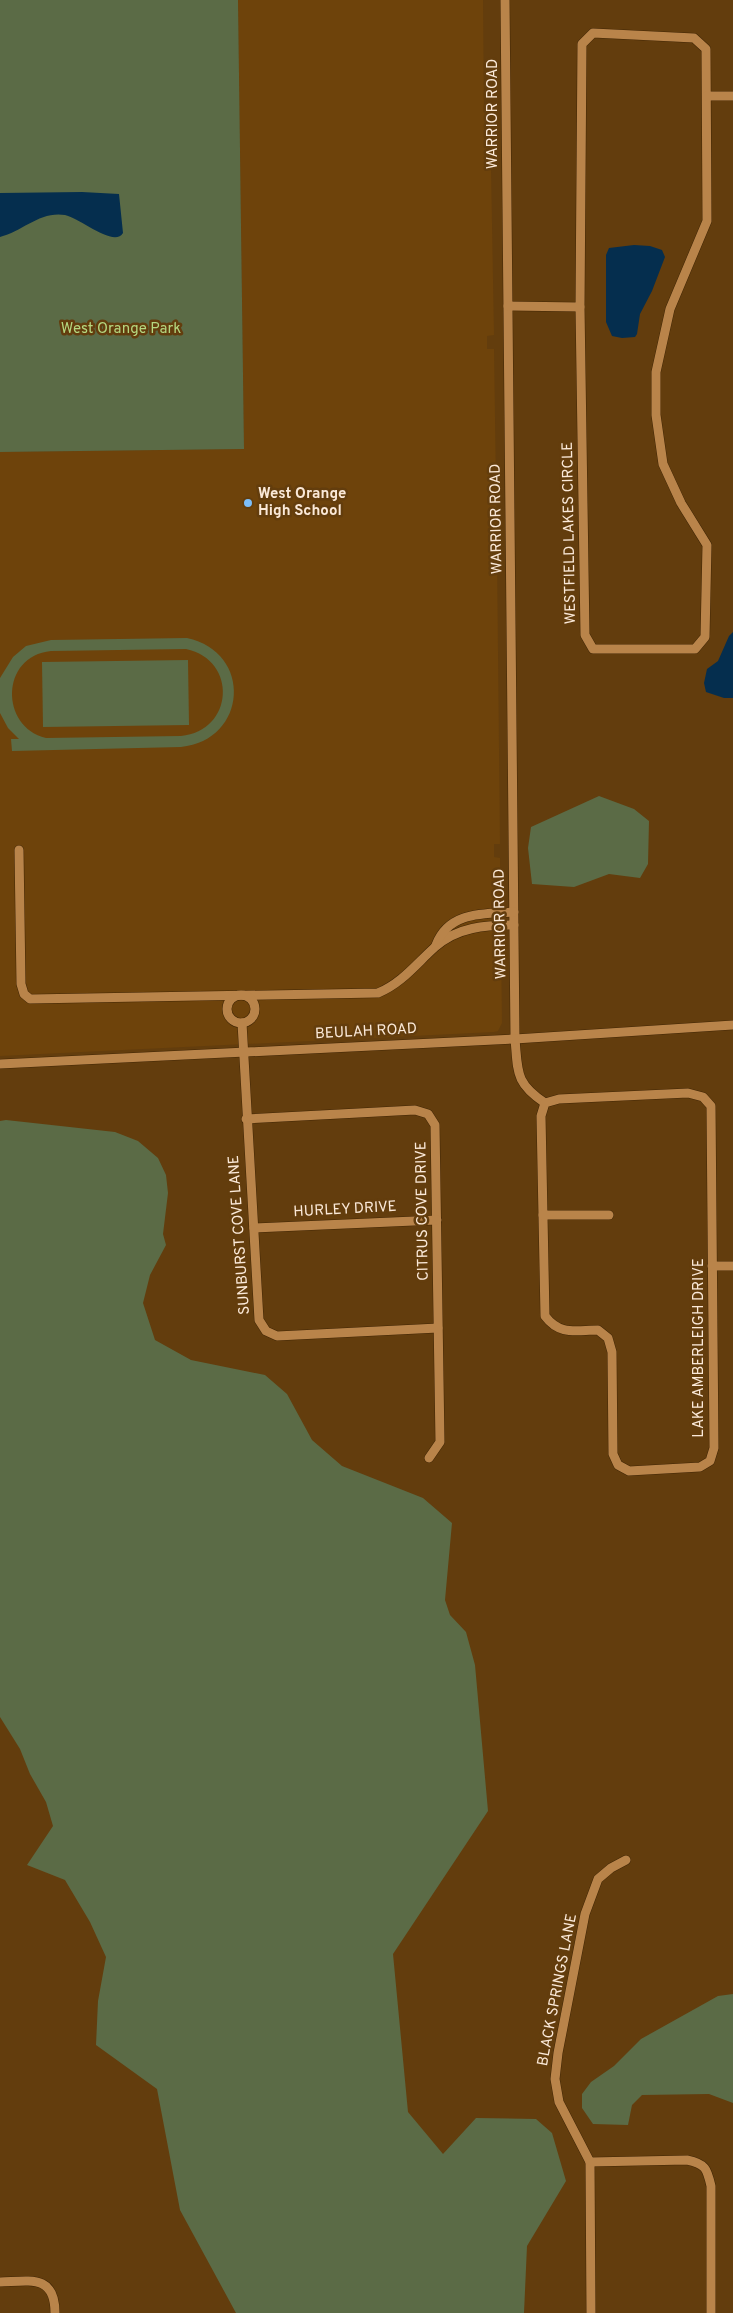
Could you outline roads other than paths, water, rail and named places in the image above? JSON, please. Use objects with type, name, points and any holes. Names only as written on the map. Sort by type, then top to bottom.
[{"type":"street","name":"WARRIOR ROAD","points":[[505,0],[515,1038]]},
{"type":"street","name":"WESTFIELD LAKES CIRCLE","points":[[593,33],[694,38],[706,49],[708,96],[707,221],[670,309],[656,372],[656,414],[663,464],[681,503],[706,545],[705,637],[695,649],[593,650],[584,636],[580,306],[582,44],[593,33]]},
{"type":"street","points":[[708,96],[733,96]]},
{"type":"street","points":[[508,306],[580,306]]},
{"type":"street","points":[[19,850],[21,984],[26,997],[30,999],[378,993],[393,986],[436,945],[445,929],[452,922],[468,916],[514,912]]},
{"type":"street","points":[[436,945],[470,928],[483,925],[514,925]]},
{"type":"street","points":[[241,994],[251,998],[256,1008],[252,1018],[242,1023],[231,1019],[227,1009],[231,998],[241,994]]},
{"type":"street","name":"SUNBURST COVE LANE","points":[[242,1023],[242,1052],[259,1320],[266,1331],[277,1336],[438,1328]]},
{"type":"street","name":"BEULAH ROAD","points":[[0,1064],[733,1026]]},
{"type":"street","points":[[515,1038],[517,1069],[521,1082],[532,1094],[545,1103]]},
{"type":"street","name":"LAKE AMBERLEIGH DRIVE","points":[[688,1093],[704,1097],[711,1106],[714,1448],[710,1461],[700,1467],[628,1471],[618,1465],[613,1454],[612,1352],[608,1338],[598,1330],[563,1331],[553,1326],[545,1316],[543,1214],[541,1116],[545,1103],[558,1099],[688,1093]]},
{"type":"street","name":"CITRUS COVE DRIVE","points":[[246,1119],[415,1110],[428,1114],[435,1125],[440,1442],[429,1458]]},
{"type":"street","points":[[543,1214],[609,1215]]},
{"type":"street","name":"HURLEY DRIVE","points":[[254,1228],[437,1220]]},
{"type":"street","points":[[712,1266],[733,1266]]},
{"type":"street","name":"BLACK SPRINGS LANE","points":[[591,2313],[590,2162],[559,2102],[555,2079],[558,2054],[585,1914],[598,1879],[611,1868],[626,1860]]},
{"type":"street","points":[[590,2162],[688,2160],[700,2163],[708,2171],[710,2186],[711,2313]]},
{"type":"street","points":[[0,2282],[34,2281],[45,2284],[52,2291],[55,2301],[55,2313]]},
{"type":"water","points":[[82,192],[119,194],[123,233],[119,237],[105,235],[71,217],[56,215],[40,219],[0,237],[0,193]]},
{"type":"water","points":[[634,245],[650,246],[662,250],[665,257],[652,291],[640,314],[637,334],[635,337],[622,338],[612,336],[606,322],[606,255],[609,248]]},
{"type":"water","points":[[733,632],[733,698],[724,698],[706,692],[704,683],[707,669],[718,661],[729,636]]},
{"type":"place","name":"West Orange High School","points":[[248,503]]},
{"type":"park label","name":"West Orange Park","points":[[121,329]]}]
